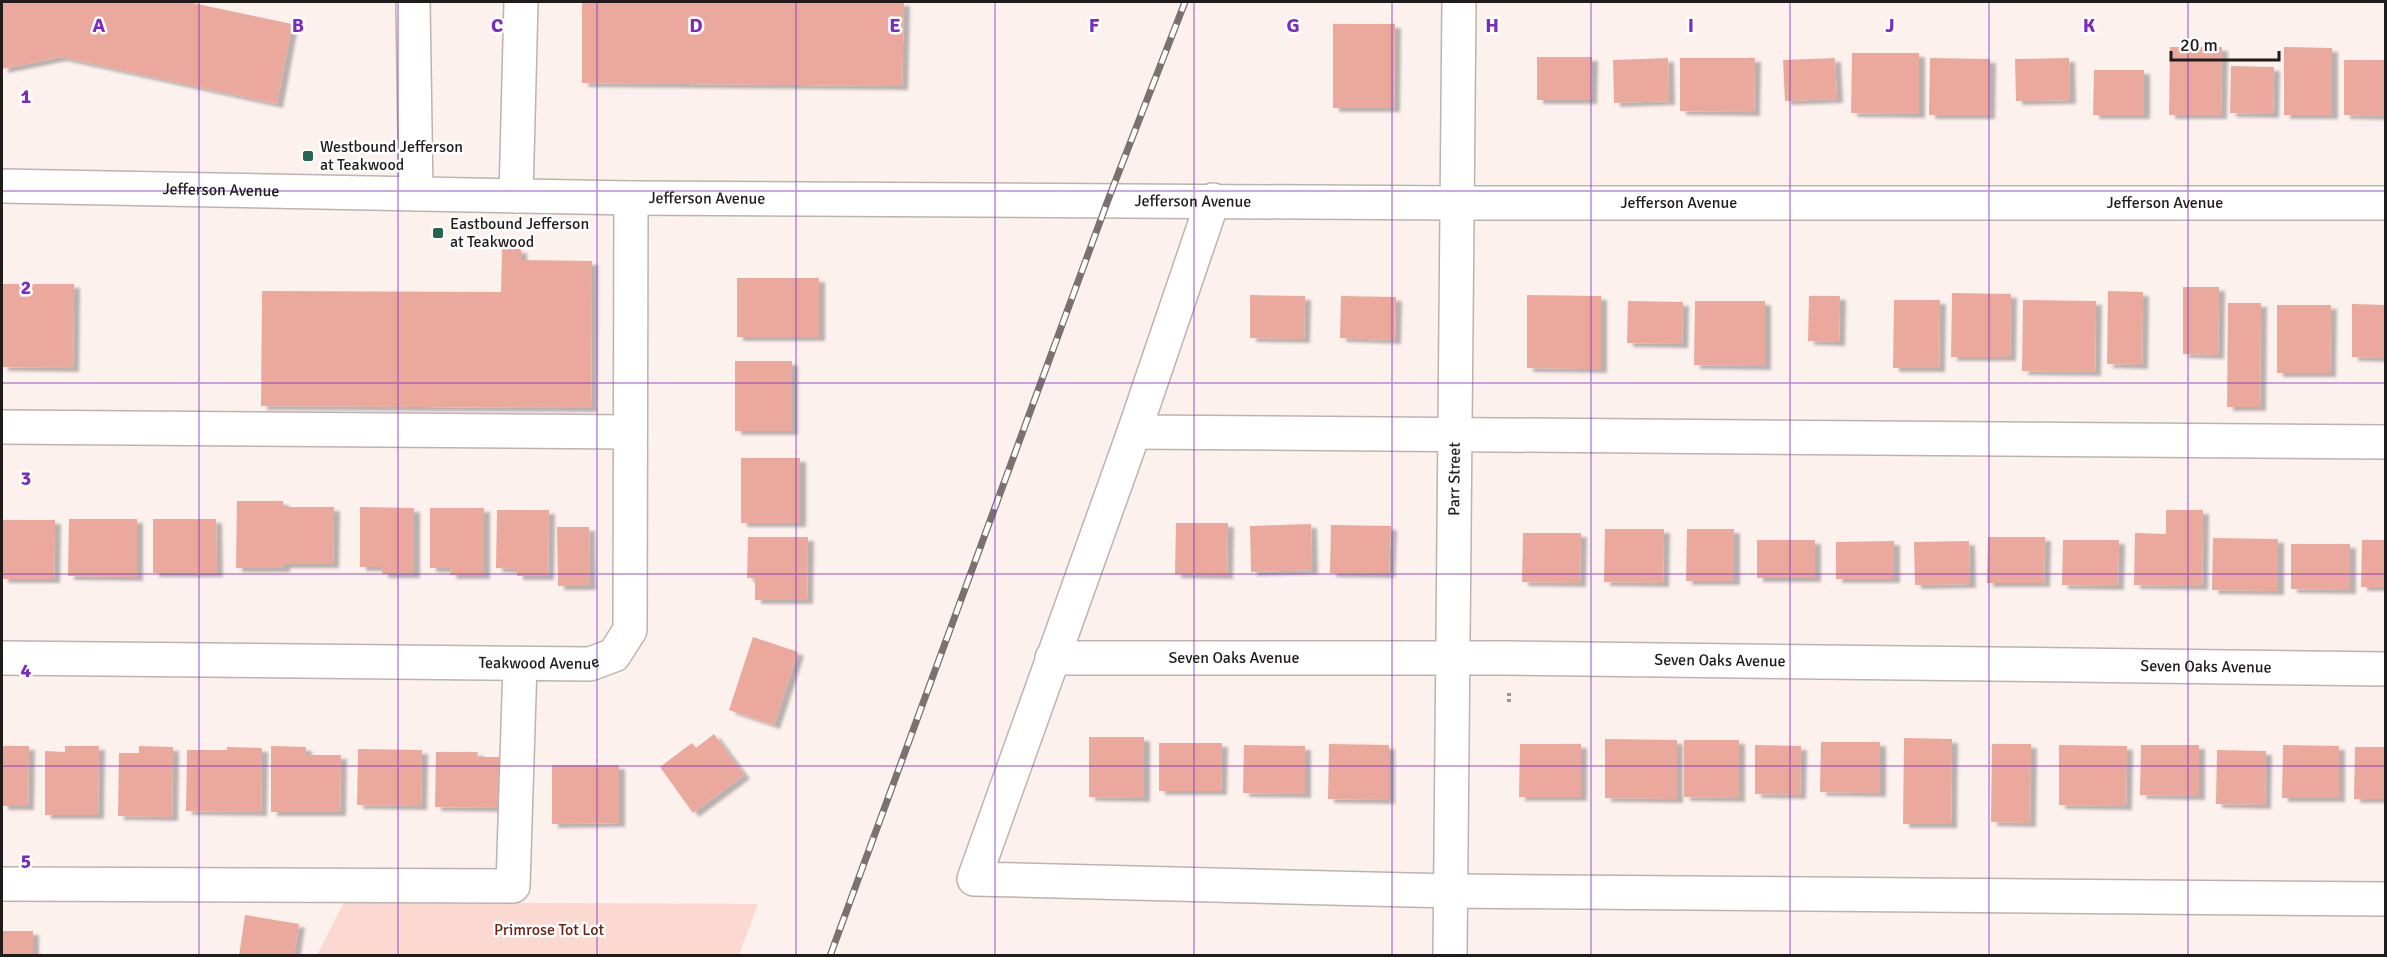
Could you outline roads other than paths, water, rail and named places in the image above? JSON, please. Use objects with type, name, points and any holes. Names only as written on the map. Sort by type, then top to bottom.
[{"type":"street","points":[[413,2],[416,194]]},
{"type":"street","points":[[516,196],[521,2]]},
{"type":"street","name":"Parr Street","points":[[1450,956],[1459,2]]},
{"type":"street","name":"Jefferson Avenue","points":[[2,186],[631,198],[1456,203],[2385,203]]},
{"type":"street","name":"Teakwood Avenue","points":[[2,658],[590,664],[614,655],[630,630],[631,198]]},
{"type":"street","points":[[1213,200],[1134,432],[974,879],[1451,891],[2385,899]]},
{"type":"street","points":[[2,427],[630,432]]},
{"type":"street","points":[[1134,432],[2385,442]]},
{"type":"street","name":"Seven Oaks Avenue","points":[[1052,658],[1452,658],[2385,669]]},
{"type":"street","points":[[2,884],[513,886],[520,664]]},
{"type":"railway","points":[[830,956],[1108,200],[1185,2]]},
{"type":"place","name":"Westbound Jefferson at Teakwood","points":[[308,156]]},
{"type":"place","name":"Eastbound Jefferson at Teakwood","points":[[438,233]]},
{"type":"park label","name":"Primrose Tot Lot","points":[[549,930]]}]
